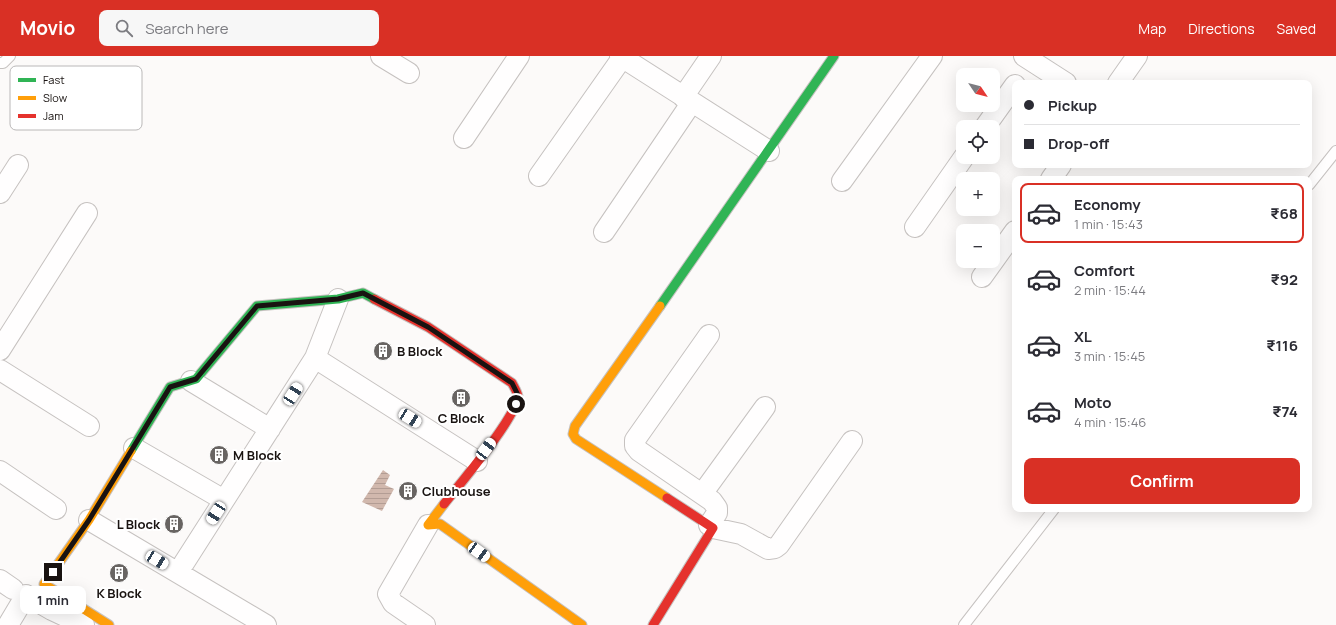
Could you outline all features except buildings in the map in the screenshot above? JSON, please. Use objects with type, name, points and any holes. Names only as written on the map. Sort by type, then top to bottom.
[{"type":"street","points":[[380,56],[409,73]]},
{"type":"street","points":[[464,138],[519,56]]},
{"type":"street","points":[[604,232],[688,100],[711,56]]},
{"type":"street","points":[[834,56],[769,151],[574,426],[573,434],[576,439],[711,527],[731,531],[768,549],[775,548],[779,545],[852,441]]},
{"type":"street","points":[[842,181],[932,56]]},
{"type":"street","points":[[1120,80],[1137,56]]},
{"type":"street","points":[[539,176],[621,57],[769,151]]},
{"type":"street","points":[[1018,80],[1030,58],[1062,80]]},
{"type":"street","points":[[990,120],[1012,90]]},
{"type":"street","points":[[915,227],[959,164]]},
{"type":"street","points":[[0,193],[18,165]]},
{"type":"street","points":[[0,350],[87,213]]},
{"type":"street","points":[[982,278],[1012,235]]},
{"type":"street","points":[[109,625],[44,584],[89,520],[170,387],[196,379],[257,306],[338,299],[363,293],[428,327],[512,383],[518,395],[516,404],[504,425],[428,525],[388,594],[393,603],[426,625]]},
{"type":"street","points":[[184,563],[315,358],[338,299]]},
{"type":"street","points":[[653,625],[711,527],[717,514],[717,508],[712,501],[639,451],[635,446],[635,440],[709,335]]},
{"type":"street","points":[[315,358],[477,460]]},
{"type":"street","points":[[0,370],[90,426]]},
{"type":"street","points":[[191,381],[270,429]]},
{"type":"street","points":[[702,494],[766,407]]},
{"type":"street","points":[[134,448],[224,500]]},
{"type":"street","points":[[0,471],[56,509]]},
{"type":"street","points":[[89,520],[266,625]]},
{"type":"street","points":[[428,525],[440,524],[582,625]]},
{"type":"street","points":[[8,625],[26,595],[52,610],[84,625]]},
{"type":"lane","points":[[0,63],[3,63],[10,56]]},
{"type":"lane","points":[[1312,181],[1336,151]]},
{"type":"lane","points":[[964,625],[1052,512]]},
{"type":"shaded area","points":[[383,470],[390,475],[385,485],[394,489],[382,511],[362,502]]},
{"type":"traffic: fast","points":[[660,306],[834,56]]},
{"type":"traffic: fast","points":[[131,451],[170,387],[196,379],[257,306],[338,299],[363,293],[374,299]]},
{"type":"traffic: slow","points":[[660,306],[575,426],[573,434],[576,439],[667,498]]},
{"type":"traffic: slow","points":[[109,625],[44,584],[89,520],[131,451]]},
{"type":"traffic: slow","points":[[444,504],[428,525],[440,524],[582,625]]},
{"type":"traffic: jam","points":[[374,299],[428,327],[512,383],[517,394],[518,397],[515,407],[507,420],[474,467],[444,504]]},
{"type":"traffic: jam","points":[[653,625],[713,528],[667,498]]},
{"type":"place","name":"B Block","points":[[383,351]]},
{"type":"place","name":"C Block","points":[[461,398]]},
{"type":"place","name":"M Block","points":[[219,455]]},
{"type":"place","name":"Clubhouse","points":[[408,491]]},
{"type":"place","name":"L Block","points":[[174,524]]},
{"type":"place","name":"K Block","points":[[119,573]]},
{"type":"route","points":[[53,572],[89,520],[170,387],[196,379],[257,306],[338,299],[363,293],[428,327],[512,383],[518,395],[516,404]]}]
